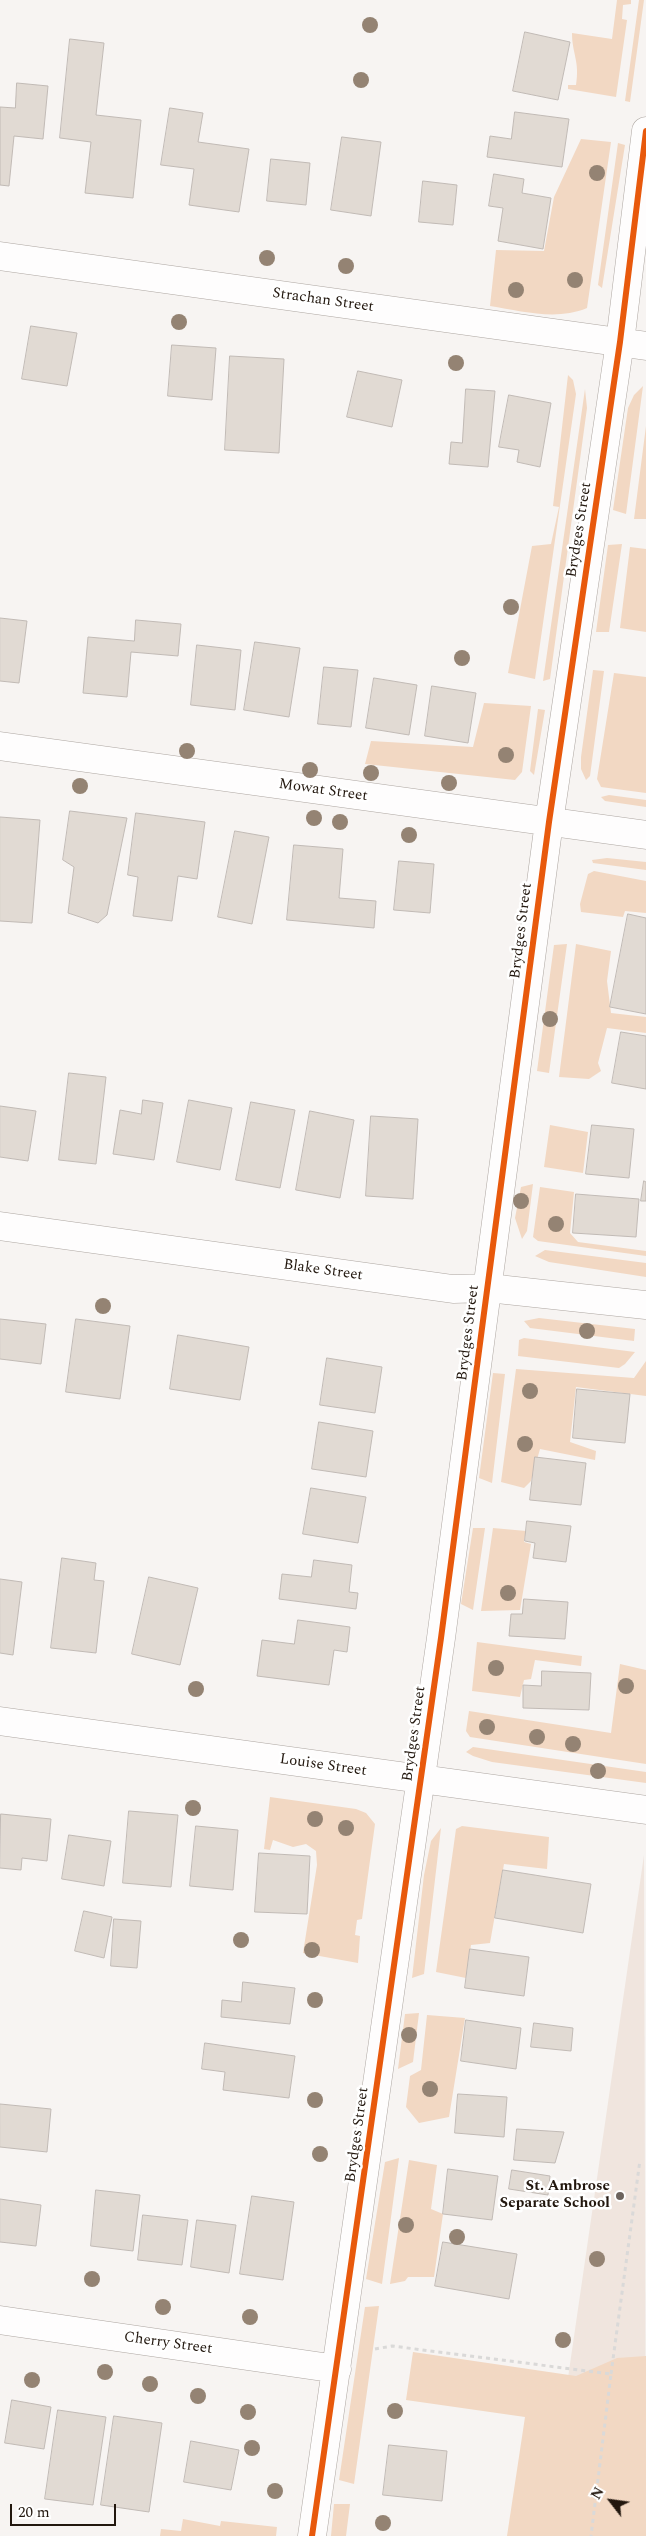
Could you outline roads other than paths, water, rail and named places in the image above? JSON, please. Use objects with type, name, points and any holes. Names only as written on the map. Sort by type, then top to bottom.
[{"type":"street","name":"Brydges Street","points":[[633,344],[636,208],[646,132]]},
{"type":"street","name":"Strachan Street","points":[[0,256],[633,344]]},
{"type":"street","name":"Brydges Street","points":[[312,2536],[421,1780],[549,822],[633,344],[646,295]]},
{"type":"street","name":"Mowat Street","points":[[0,746],[646,835]]},
{"type":"street","name":"Blake Street","points":[[0,1226],[453,1289],[488,1288],[646,1305]]},
{"type":"street","name":"Louise Street","points":[[0,1721],[646,1810]]},
{"type":"street","name":"Cherry Street","points":[[0,2320],[337,2369]]},
{"type":"place","name":"St. Ambrose Separate School","points":[[620,2196]]}]
